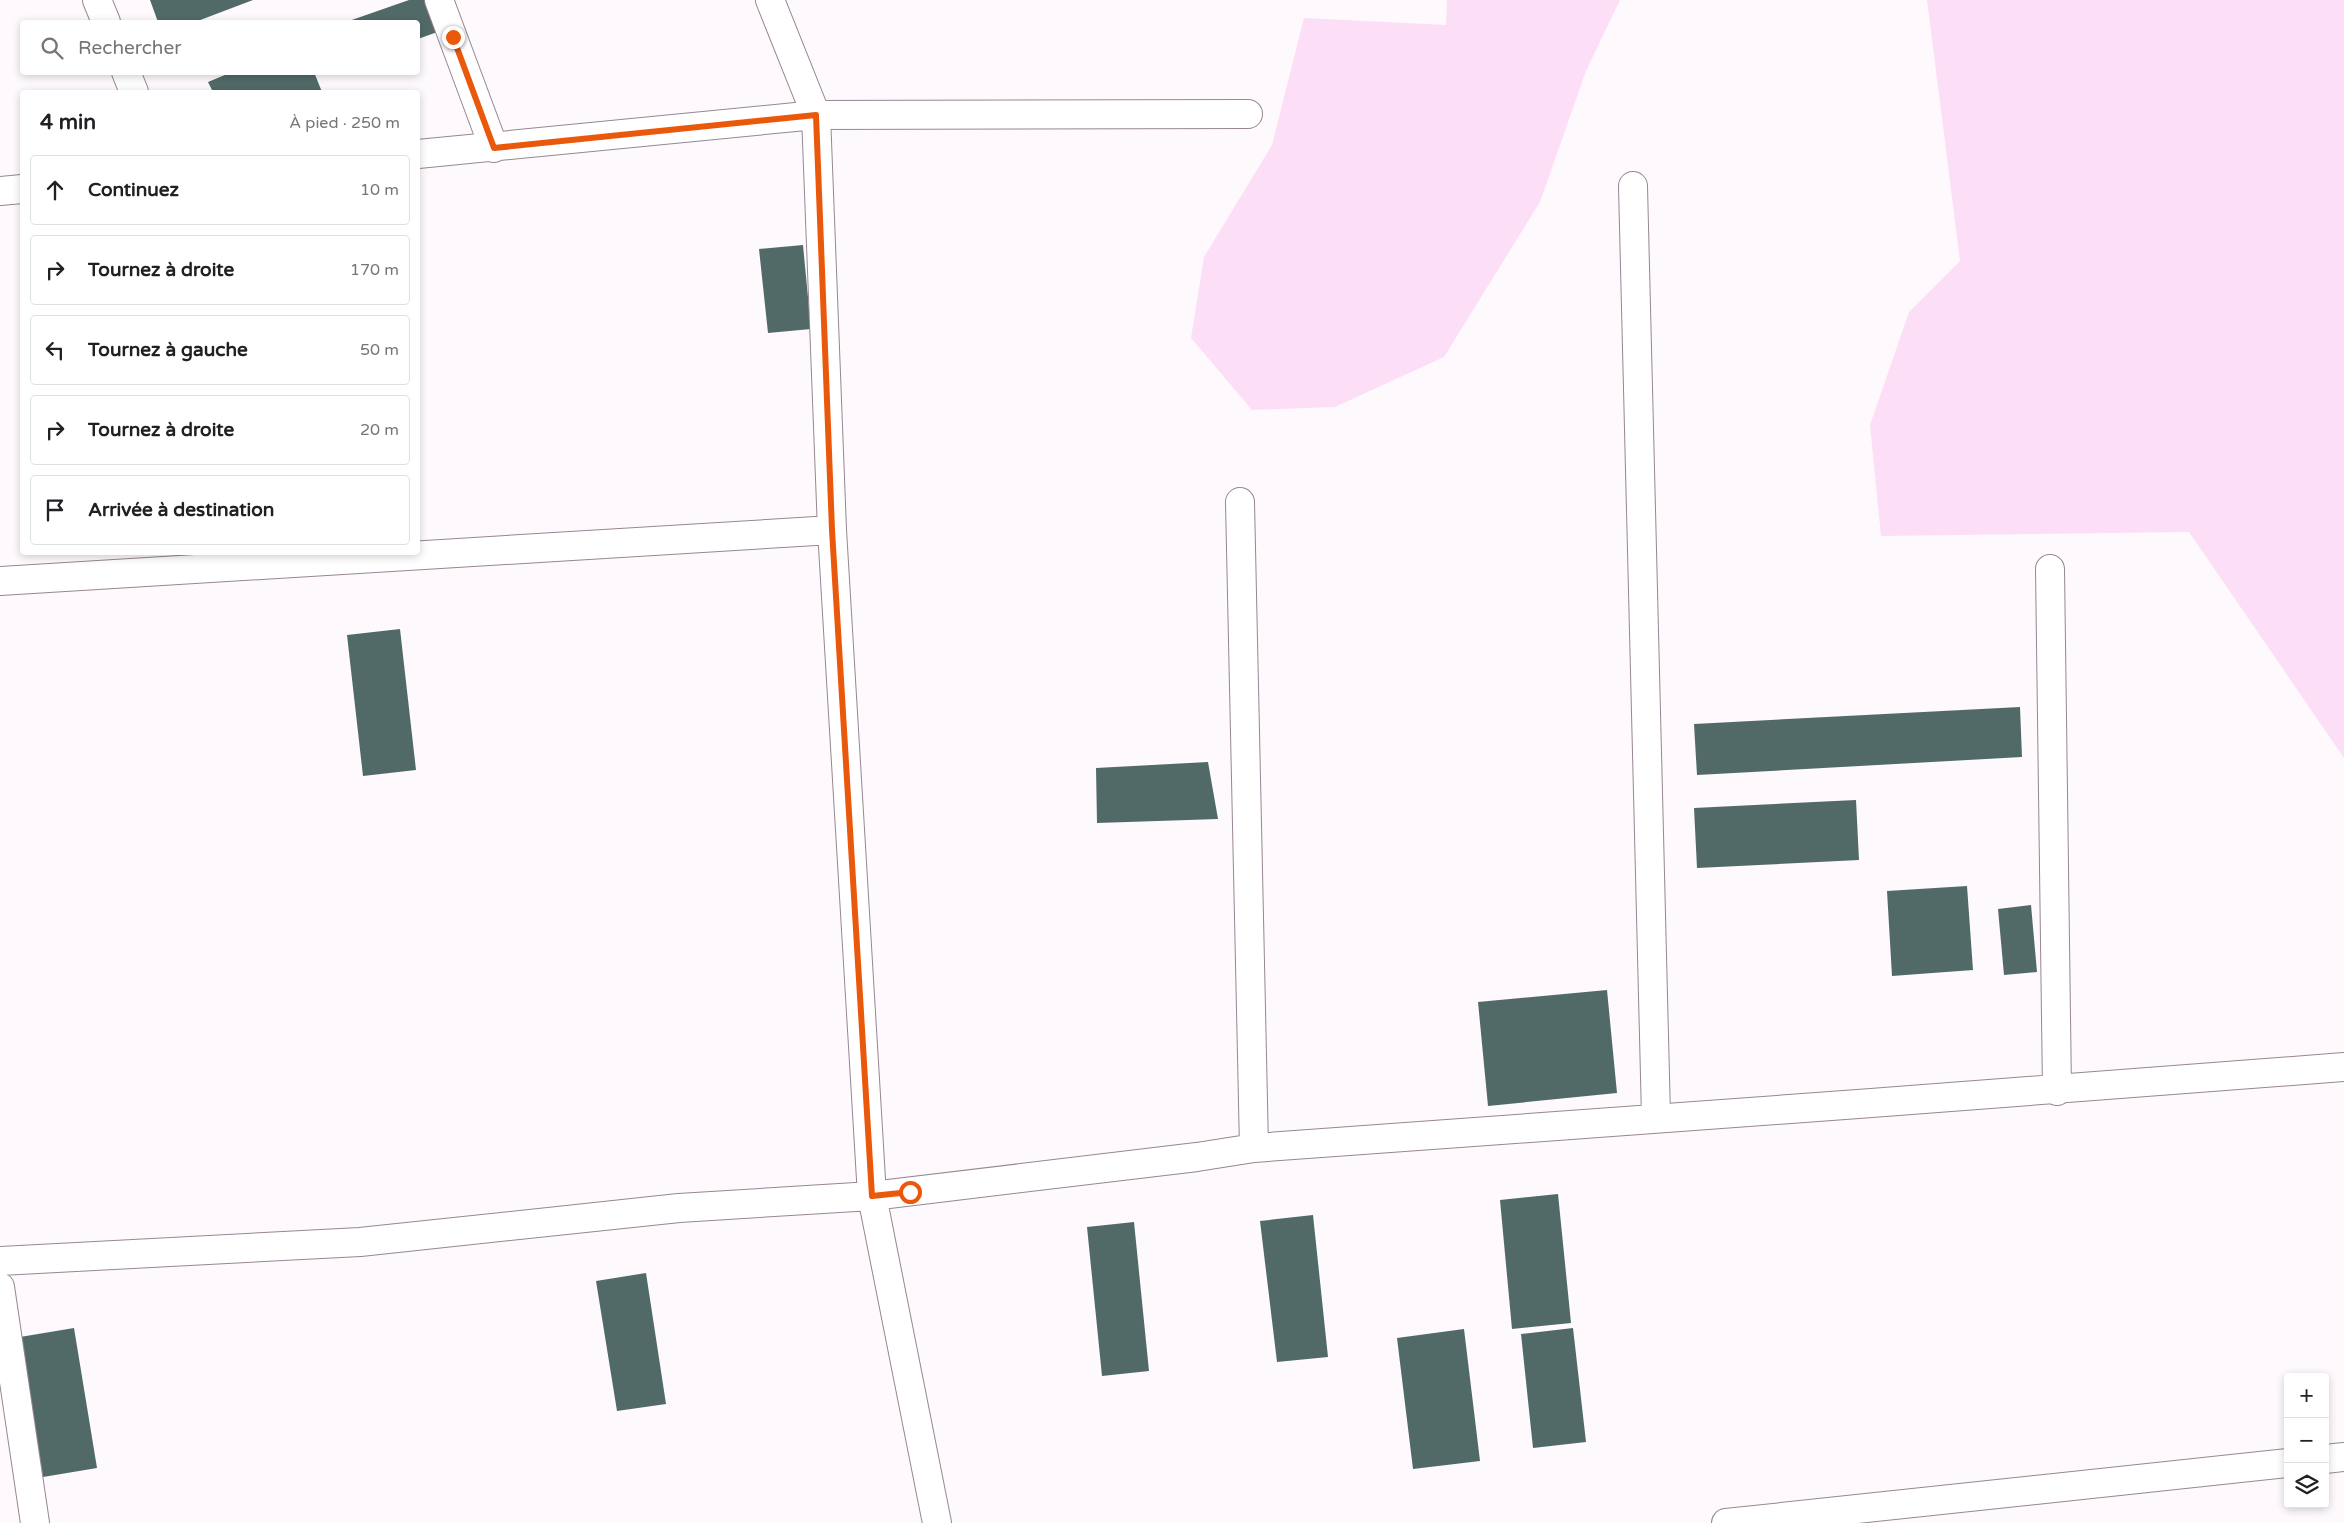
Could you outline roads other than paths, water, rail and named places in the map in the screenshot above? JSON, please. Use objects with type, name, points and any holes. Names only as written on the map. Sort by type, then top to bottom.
[{"type":"street","points":[[98,0],[105,20]]},
{"type":"street","points":[[439,0],[494,148]]},
{"type":"street","points":[[770,0],[816,115],[832,530],[872,1196],[937,1523]]},
{"type":"street","points":[[127,75],[133,90]]},
{"type":"street","points":[[420,154],[816,115],[1248,114]]},
{"type":"street","points":[[1633,186],[1656,1117]]},
{"type":"street","points":[[0,191],[20,188]]},
{"type":"street","points":[[1240,502],[1254,1148]]},
{"type":"street","points":[[0,581],[832,530]]},
{"type":"street","points":[[2050,569],[2057,1091]]},
{"type":"street","points":[[0,1261],[360,1242],[679,1208],[872,1196],[1197,1157],[1254,1148],[1656,1117],[2057,1091],[2344,1067]]},
{"type":"street","points":[[0,1288],[36,1523]]},
{"type":"street","points":[[2329,1459],[2344,1457]]},
{"type":"street","points":[[1726,1523],[2284,1463]]}]
